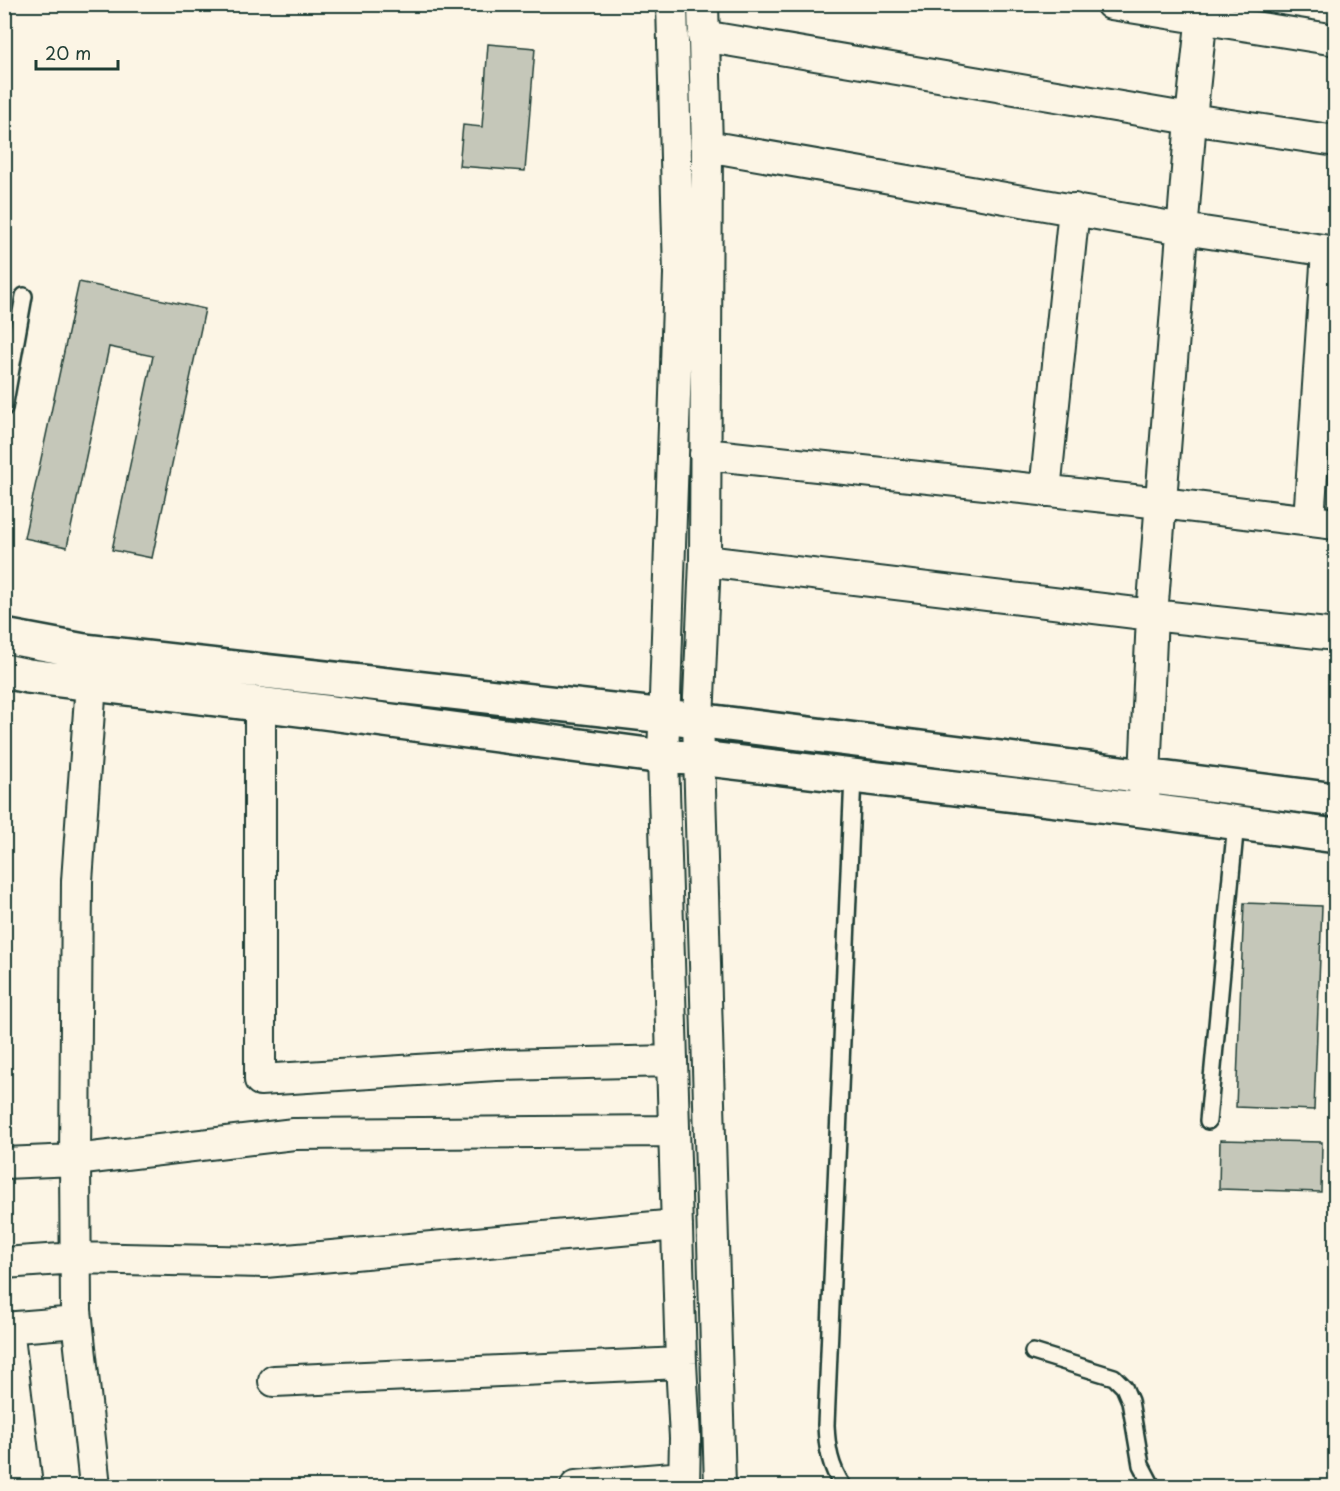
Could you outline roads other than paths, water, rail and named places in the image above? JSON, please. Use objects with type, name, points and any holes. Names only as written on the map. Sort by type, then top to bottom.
[{"type":"street","points":[[576,1486],[684,1482],[685,1438],[663,757],[679,274],[672,4]]},
{"type":"street","points":[[703,4],[707,146],[705,561],[698,720],[720,1486]]},
{"type":"street","points":[[1111,4],[1202,12],[1335,40]]},
{"type":"street","points":[[1143,810],[1152,615],[1191,119],[1202,12]]},
{"type":"street","points":[[703,36],[1191,119],[1335,141]]},
{"type":"street","points":[[705,454],[1161,502],[1322,522],[1331,252],[1182,229],[707,146]]},
{"type":"street","points":[[1045,491],[1074,209]]},
{"type":"street","points":[[705,561],[1335,635]]},
{"type":"street","points":[[4,636],[84,651],[665,716],[1335,800]]},
{"type":"street","points":[[4,670],[28,676],[663,757],[699,758],[1143,810],[1335,836]]},
{"type":"street","points":[[91,683],[77,881],[75,1160],[77,1322],[95,1486]]},
{"type":"street","points":[[260,704],[260,1080],[496,1065],[672,1061]]},
{"type":"street","points":[[4,1163],[75,1160],[294,1134],[674,1131]]},
{"type":"street","points":[[4,1263],[76,1258],[265,1262],[677,1225]]},
{"type":"street","points":[[27,1486],[6,1328],[77,1322]]},
{"type":"street","points":[[274,1381],[681,1363]]},
{"type":"lane","points":[[4,408],[24,296]]},
{"type":"lane","points":[[843,1486],[834,1473],[827,1448],[826,1425],[853,776]]},
{"type":"lane","points":[[1208,1121],[1236,822]]},
{"type":"lane","points":[[1033,1352],[1114,1377],[1124,1387],[1130,1401],[1141,1465],[1152,1486]]}]
